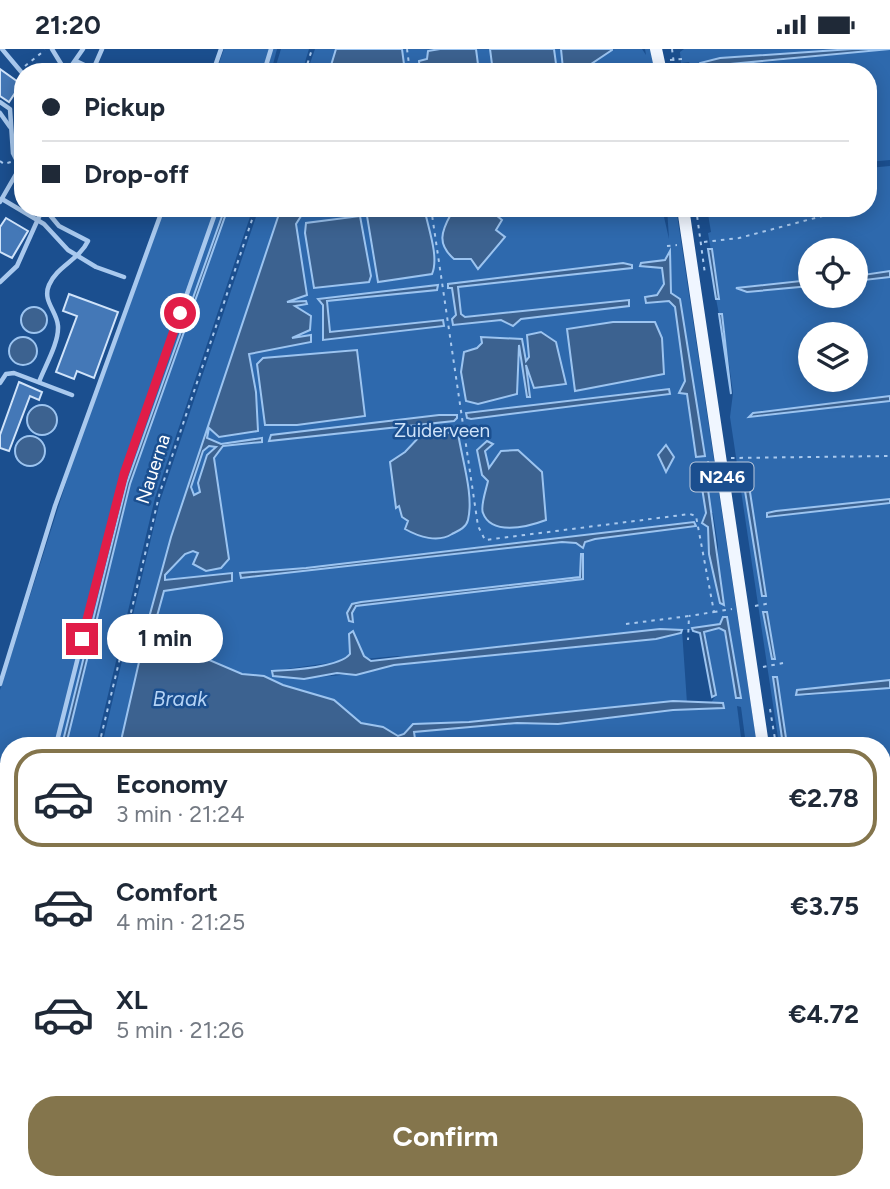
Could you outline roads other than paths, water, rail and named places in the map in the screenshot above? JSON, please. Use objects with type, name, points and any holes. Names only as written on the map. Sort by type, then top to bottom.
[{"type":"main road","name":"N246","points":[[684,217],[762,737]]},
{"type":"lane","points":[[2,49],[14,64]]},
{"type":"lane","points":[[80,63],[76,61],[83,49]]},
{"type":"lane","points":[[0,102],[10,109],[14,146]]},
{"type":"lane","points":[[0,113],[12,131]]},
{"type":"lane","points":[[1,200],[14,178]]},
{"type":"lane","points":[[32,217],[78,256],[124,277]]},
{"type":"lane","points":[[0,282],[17,266],[41,217]]},
{"type":"lane","points":[[39,382],[57,333],[57,321],[48,301],[48,286],[58,272],[78,256],[88,241],[59,226],[52,217]]},
{"type":"lane","points":[[0,684],[55,506],[160,217]]},
{"type":"lane","points":[[58,737],[124,474],[214,217]]},
{"type":"lane","points":[[1,379],[11,372],[72,395]]},
{"type":"water","points":[[336,49],[402,49],[404,63],[332,63]]},
{"type":"water","points":[[476,49],[478,63],[419,63],[427,59],[428,51]]},
{"type":"water","points":[[490,49],[554,49],[556,63],[492,63]]},
{"type":"water","points":[[561,49],[612,49],[592,63],[562,63]]},
{"type":"water","points":[[890,49],[741,63],[700,63],[720,58]]},
{"type":"water","points":[[222,217],[225,217],[130,484],[68,737],[64,737],[127,483]]},
{"type":"water","name":"Braak","points":[[278,217],[300,217],[296,224],[307,295],[287,302],[306,301],[307,304],[295,306],[311,316],[310,330],[292,338],[311,335],[311,342],[249,354],[256,392],[258,431],[219,437],[209,428],[207,438],[221,444],[262,438],[262,442],[223,446],[214,458],[229,559],[221,568],[206,571],[193,564],[198,553],[193,551],[185,554],[165,575],[165,580],[232,573],[232,581],[164,591],[154,627],[160,645],[189,647],[202,657],[242,674],[264,676],[283,685],[334,700],[361,723],[383,727],[398,736],[404,734],[413,724],[469,722],[673,701],[723,703],[724,708],[673,710],[558,724],[517,723],[414,732],[415,737],[122,737],[171,537]],"holes":[[[209,446],[216,447],[207,455],[198,483],[200,492],[194,495],[191,487],[203,451]]]},
{"type":"water","points":[[360,217],[371,276],[369,282],[314,288],[305,233],[306,223]]},
{"type":"water","points":[[367,217],[426,217],[433,244],[432,274],[378,282]]},
{"type":"water","points":[[450,217],[498,217],[502,220],[496,230],[505,237],[478,269],[471,259],[454,259],[445,248],[442,238]]},
{"type":"water","points":[[708,249],[712,249],[719,299],[716,299]]},
{"type":"water","points":[[670,251],[671,293],[680,299],[705,456],[696,457],[687,394],[679,393],[685,381],[675,307],[669,301],[646,303],[645,297],[657,295],[664,284],[662,268],[640,266],[641,263],[665,260]]},
{"type":"water","points":[[623,263],[632,265],[632,268],[458,287],[461,314],[465,317],[629,300],[629,306],[521,319],[513,326],[501,320],[453,325],[452,319],[456,315],[452,288],[448,288],[448,284]]},
{"type":"water","points":[[890,271],[890,277],[868,280],[868,274]]},
{"type":"water","points":[[798,281],[798,287],[747,292],[736,288]]},
{"type":"water","points":[[438,285],[437,290],[327,301],[330,332],[443,320],[444,326],[323,340],[323,305],[318,299]]},
{"type":"water","points":[[34,307],[43,311],[47,320],[43,329],[34,333],[25,329],[21,320],[25,311]]},
{"type":"water","points":[[719,314],[722,314],[731,394]]},
{"type":"water","points":[[613,322],[655,322],[662,338],[664,374],[575,391],[567,329]]},
{"type":"water","points":[[541,332],[556,342],[566,384],[534,388],[526,365],[530,397],[527,397],[519,345],[517,394],[478,404],[466,401],[461,372],[464,352],[477,348],[482,343],[481,337],[522,339],[526,361],[529,357],[527,335]]},
{"type":"water","points":[[23,337],[33,341],[37,351],[33,361],[23,365],[13,361],[9,351],[13,341]]},
{"type":"water","points":[[357,350],[365,416],[297,425],[265,425],[257,364],[263,358]]},
{"type":"water","points":[[669,389],[670,394],[471,419],[467,418],[466,413]]},
{"type":"water","points":[[890,396],[890,401],[749,417],[753,413]]},
{"type":"water","points":[[42,405],[53,409],[57,420],[53,431],[42,435],[31,431],[27,420],[31,409]]},
{"type":"water","points":[[457,415],[457,418],[454,421],[269,441],[271,435]]},
{"type":"water","points":[[458,433],[469,489],[467,523],[447,537],[428,538],[405,529],[408,521],[402,517],[399,506],[396,508],[390,462],[405,452],[421,435]]},
{"type":"water","points":[[30,436],[41,440],[45,451],[41,462],[30,466],[19,462],[15,451],[19,440]]},
{"type":"water","points":[[487,441],[493,444],[485,451],[489,468],[501,451],[518,450],[542,472],[546,520],[510,528],[493,525],[487,520],[482,507],[488,481],[482,475],[477,450]]},
{"type":"water","points":[[666,445],[674,457],[666,472],[658,455]]},
{"type":"water","points":[[741,466],[746,466],[766,596],[762,596]]},
{"type":"water","points":[[705,468],[724,605],[720,603],[709,554],[708,527],[702,523],[706,513],[699,469]]},
{"type":"water","points":[[890,499],[890,503],[767,517],[767,513],[776,511]]},
{"type":"water","points":[[694,522],[696,526],[595,539],[585,542],[583,548],[576,543],[562,542],[241,578],[240,573],[306,568]]},
{"type":"water","points":[[581,554],[583,579],[356,606],[352,613],[353,622],[349,621],[347,613],[352,604],[361,602],[580,577]]},
{"type":"water","points":[[763,612],[767,612],[775,659],[772,659]]},
{"type":"water","points":[[723,617],[727,617],[741,698],[736,698],[725,631],[719,628],[704,632],[716,695],[712,697],[700,633],[692,628],[720,624]]},
{"type":"water","points":[[660,629],[682,630],[681,633],[656,639],[394,665],[356,675],[337,673],[304,679],[273,676],[272,671],[313,667],[344,659],[350,654],[349,634],[353,631],[364,656],[371,661]]},
{"type":"water","points":[[773,677],[777,677],[786,737],[782,737]]},
{"type":"water","points":[[890,680],[890,688],[796,695],[797,690]]},
{"type":"park label","name":"Zuiderveen","points":[[442,430]]}]
